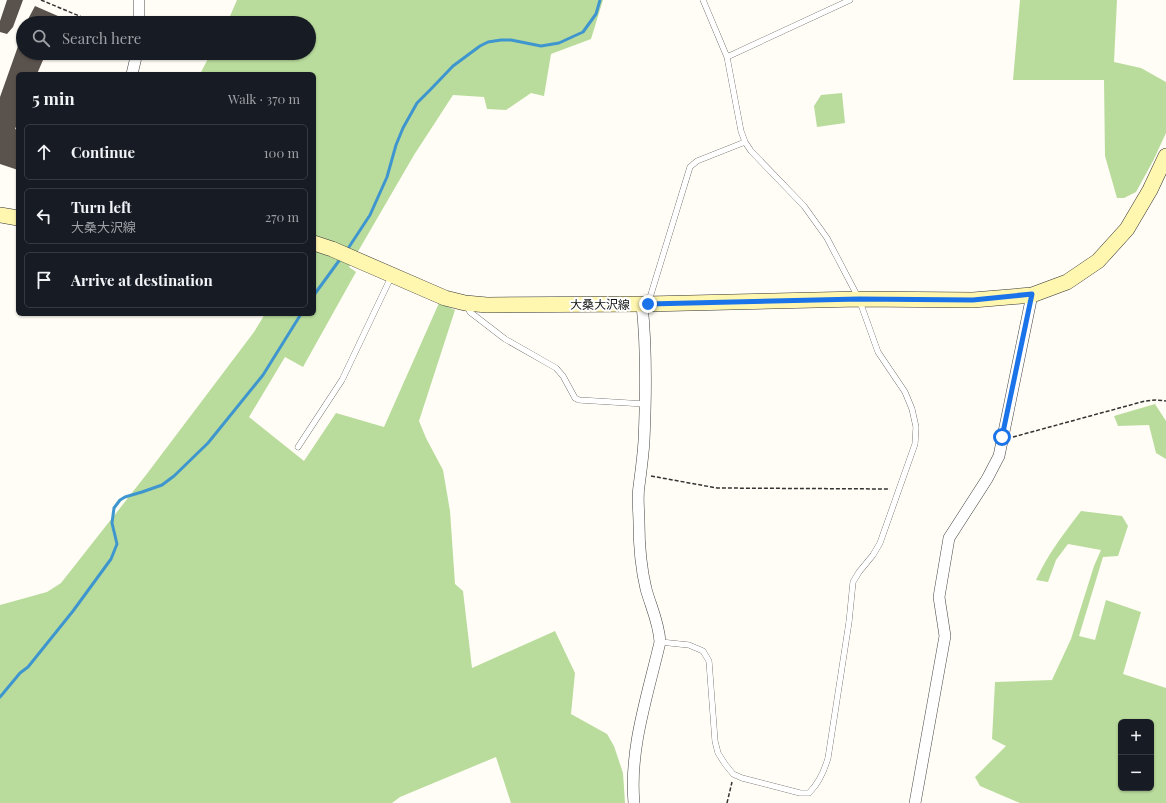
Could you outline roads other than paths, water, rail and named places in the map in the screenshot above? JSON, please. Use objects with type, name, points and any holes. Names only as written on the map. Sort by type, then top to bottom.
[{"type":"main road","name":"大桑大沢線","points":[[316,244],[332,249],[445,298],[487,306],[859,299],[973,300],[1032,294],[1067,282],[1098,261],[1127,229],[1150,190],[1166,156]]},
{"type":"main road","points":[[0,215],[16,218]]},
{"type":"street","points":[[139,0],[139,16]]},
{"type":"street","points":[[132,72],[135,60]]},
{"type":"street","points":[[915,803],[945,636],[939,597],[949,538],[987,479],[999,456],[1032,294]]},
{"type":"street","points":[[634,803],[633,774],[635,756],[642,717],[660,642],[660,629],[646,590],[642,564],[639,524],[639,487],[642,474],[645,404],[645,304]]},
{"type":"lane","points":[[660,642],[689,645],[703,651],[710,661],[715,741],[718,753],[733,774],[742,778],[800,793],[809,793],[815,787],[824,772],[828,758],[849,622],[853,582],[880,543],[914,444],[916,428],[912,409],[905,392],[878,352],[859,299],[827,238],[804,206],[751,151],[745,142],[741,131],[728,57],[703,0]]},
{"type":"lane","points":[[728,57],[850,0]]},
{"type":"lane","points":[[645,304],[690,167],[697,161],[745,142]]},
{"type":"lane","points":[[298,447],[342,380],[392,275]]},
{"type":"lane","points":[[465,303],[470,312],[505,339],[556,368],[563,376],[575,398],[579,400],[645,404]]},
{"type":"waterway","points":[[347,250],[370,215],[387,177],[396,145],[403,128],[417,103],[453,66],[480,46],[488,42],[511,40],[541,46],[559,43],[583,32],[596,14],[600,0]]},
{"type":"waterway","points":[[316,292],[341,258]]},
{"type":"waterway","points":[[0,697],[20,673],[28,667],[73,611],[111,559],[117,544],[112,523],[114,508],[120,500],[162,485],[174,476],[208,443],[263,375],[300,316]]}]
